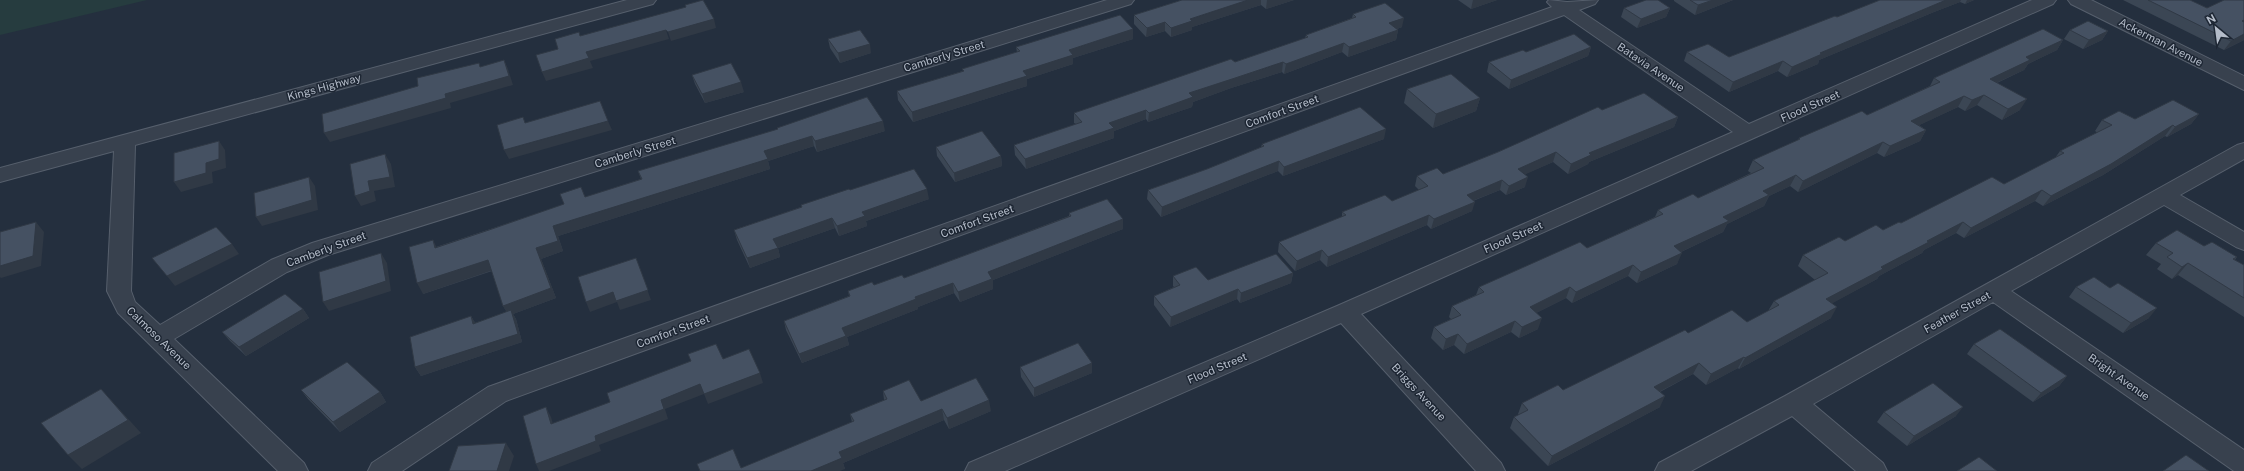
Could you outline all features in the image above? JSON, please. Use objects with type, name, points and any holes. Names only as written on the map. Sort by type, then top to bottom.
[{"type":"street","name":"Kings Highway","points":[[0,175],[647,0]]},
{"type":"street","name":"Camberly Street","points":[[159,337],[279,266],[320,249],[1125,0]]},
{"type":"street","name":"Comfort Street","points":[[381,471],[497,394],[1560,4],[1588,0]]},
{"type":"street","name":"Flood Street","points":[[978,471],[1345,312],[2047,0]]},
{"type":"street","name":"Ackerman Avenue","points":[[2078,0],[2244,84]]},
{"type":"street","name":"Batavia Avenue","points":[[1560,4],[1748,133]]},
{"type":"street","name":"Calmoso Avenue","points":[[125,141],[119,291],[126,307],[159,337],[294,471]]},
{"type":"street","name":"Feather Street","points":[[1668,471],[1794,403],[2165,196],[2244,150]]},
{"type":"street","points":[[2165,196],[2244,242]]},
{"type":"street","name":"Bright Avenue","points":[[1994,291],[2244,464]]},
{"type":"street","name":"Briggs Avenue","points":[[1345,312],[1492,471]]},
{"type":"street","points":[[1794,403],[1874,471]]},
{"type":"green space","points":[[0,0],[147,0],[0,35]]},
{"type":"building","points":[[703,0],[714,19],[668,32],[666,30],[586,52],[589,58],[542,72],[536,55],[558,49],[555,39],[579,32],[580,36],[686,7],[685,5]]},
{"type":"building","points":[[1182,0],[1248,0],[1190,19],[1192,21],[1171,28],[1165,22],[1147,28],[1134,15]]},
{"type":"building","points":[[1646,0],[1658,0],[1670,8],[1641,19],[1624,8]]},
{"type":"building","points":[[1690,0],[1713,0],[1698,5]]},
{"type":"building","points":[[1880,0],[1946,0],[1820,53],[1822,54],[1792,67],[1783,61],[1733,82],[1687,52],[1708,44],[1729,57]]},
{"type":"building","points":[[2148,0],[2190,0],[2207,8],[2224,0],[2244,0],[2244,20],[2242,21],[2244,22],[2244,34],[2231,41]]},
{"type":"building","points":[[1385,3],[1404,18],[1389,23],[1398,30],[1349,47],[1344,43],[1286,64],[1283,62],[1189,93],[1193,97],[1149,113],[1146,110],[1109,123],[1114,128],[1025,159],[1014,145],[1082,122],[1074,113],[1231,59],[1235,62],[1308,37],[1306,35],[1356,17],[1353,14]]},
{"type":"building","points":[[1120,15],[1133,29],[1069,50],[1073,55],[1023,71],[1027,76],[912,112],[897,91],[964,71],[962,69],[1020,51],[1016,47]]},
{"type":"building","points":[[2088,21],[2108,31],[2089,40],[2070,30]]},
{"type":"building","points":[[2043,29],[2063,40],[2026,57],[2030,60],[1990,79],[2027,99],[2008,109],[1984,95],[1972,100],[1964,96],[1911,121],[1926,130],[1890,146],[1883,142],[1803,181],[1796,175],[1763,191],[1769,195],[1723,217],[1729,221],[1674,246],[1682,253],[1641,272],[1633,265],[1576,292],[1570,287],[1530,307],[1542,318],[1522,327],[1515,321],[1467,344],[1458,334],[1446,339],[1434,327],[1461,315],[1452,306],[1484,292],[1479,287],[1580,242],[1587,248],[1663,214],[1658,210],[1693,194],[1698,198],[1764,168],[1753,160],[1800,139],[1799,138],[1862,111],[1867,115],[1940,82],[1934,78]]},
{"type":"building","points":[[860,30],[870,44],[838,53],[828,39]]},
{"type":"building","points":[[1574,34],[1591,47],[1511,80],[1489,62],[1523,50],[1526,52]]},
{"type":"building","points":[[504,60],[509,76],[445,94],[446,98],[324,133],[322,114],[418,86],[417,78],[479,63],[480,67]]},
{"type":"building","points":[[731,63],[741,82],[702,94],[692,75]]},
{"type":"building","points":[[1451,74],[1480,98],[1436,114],[1407,89]]},
{"type":"building","points":[[1644,93],[1678,117],[1589,153],[1591,155],[1571,164],[1556,152],[1518,169],[1528,177],[1509,186],[1502,180],[1467,195],[1475,202],[1434,219],[1429,215],[1328,257],[1322,250],[1297,261],[1279,242],[1346,215],[1342,212],[1385,195],[1392,201],[1428,186],[1417,176],[1437,168],[1443,174],[1498,152],[1598,107],[1602,110]]},
{"type":"building","points":[[867,97],[883,121],[815,141],[812,136],[764,151],[768,159],[553,226],[558,241],[536,248],[551,288],[503,306],[488,260],[417,283],[409,247],[433,240],[435,248],[564,204],[560,194],[581,187],[585,197],[642,179],[638,171],[778,129],[777,128]]},
{"type":"building","points":[[2173,100],[2199,114],[2175,127],[2173,125],[2111,164],[2051,196],[2042,190],[1971,228],[1963,222],[1927,241],[1929,242],[1881,267],[1883,269],[1826,299],[1837,307],[1745,358],[1744,357],[1711,374],[1699,363],[1654,387],[1665,396],[1552,456],[1514,417],[1528,410],[1522,403],[1558,385],[1563,390],[1685,330],[1688,333],[1732,310],[1747,322],[1779,305],[1774,301],[1828,273],[1803,255],[1839,237],[1845,241],[1876,225],[1883,230],[1899,222],[1901,223],[1992,177],[2004,184],[2064,153],[2060,151],[2112,125],[2102,120],[2119,111],[2135,119]]},
{"type":"building","points":[[600,101],[608,121],[504,150],[497,125],[523,117],[525,123]]},
{"type":"building","points":[[1360,107],[1386,129],[1284,167],[1279,161],[1162,207],[1148,190],[1207,169],[1264,146],[1262,144]]},
{"type":"building","points":[[982,131],[1001,156],[954,173],[936,147]]},
{"type":"building","points":[[219,141],[219,159],[206,163],[206,173],[174,182],[174,153]]},
{"type":"building","points":[[385,154],[390,177],[368,181],[370,191],[355,196],[350,164]]},
{"type":"building","points":[[914,169],[927,189],[862,212],[865,216],[837,226],[832,218],[773,239],[778,248],[747,258],[734,230],[802,207],[801,205]]},
{"type":"building","points":[[309,177],[312,200],[256,217],[254,193]]},
{"type":"building","points":[[1107,199],[1123,219],[988,272],[992,279],[958,292],[953,283],[915,297],[916,299],[842,328],[846,336],[799,354],[784,321],[850,296],[848,291],[872,282],[874,285],[902,275],[904,278],[1071,216],[1069,213]]},
{"type":"building","points":[[36,222],[33,256],[0,266],[0,232]]},
{"type":"building","points":[[216,227],[232,244],[167,276],[152,258]]},
{"type":"building","points":[[2177,230],[2204,246],[2212,242],[2237,257],[2233,259],[2244,265],[2244,298],[2188,263],[2182,267],[2167,257],[2173,253],[2156,243]]},
{"type":"building","points":[[381,253],[386,281],[323,302],[319,272]]},
{"type":"building","points":[[1276,254],[1293,273],[1241,293],[1238,289],[1171,317],[1154,296],[1180,285],[1173,276],[1196,267],[1208,280]]},
{"type":"building","points":[[636,258],[648,290],[616,301],[613,292],[586,302],[578,277]]},
{"type":"building","points":[[2094,277],[2110,288],[2118,283],[2157,308],[2131,323],[2076,287]]},
{"type":"building","points":[[285,294],[303,309],[239,347],[222,332]]},
{"type":"building","points":[[511,310],[518,334],[415,367],[410,337],[471,316],[473,324]]},
{"type":"building","points":[[2000,329],[2067,376],[2041,393],[1974,344]]},
{"type":"building","points":[[1078,343],[1092,363],[1034,388],[1020,367]]},
{"type":"building","points":[[716,344],[723,359],[749,349],[760,373],[704,394],[700,384],[661,400],[664,409],[595,436],[596,441],[536,464],[523,416],[546,407],[551,424],[610,402],[607,393],[691,361],[688,354]]},
{"type":"building","points":[[347,362],[380,392],[333,422],[301,390]]},
{"type":"building","points":[[976,378],[989,400],[947,418],[942,409],[839,452],[842,458],[811,471],[700,471],[697,464],[733,449],[741,468],[854,421],[850,414],[887,399],[883,391],[909,380],[921,401]]},
{"type":"building","points":[[1933,383],[1963,407],[1914,436],[1884,412]]},
{"type":"building","points":[[101,389],[128,420],[68,455],[41,423]]},
{"type":"building","points":[[506,443],[497,471],[449,471],[458,446]]},
{"type":"building","points":[[2186,455],[2209,471],[2163,471]]},
{"type":"building","points":[[1979,457],[1997,471],[1957,471]]}]
